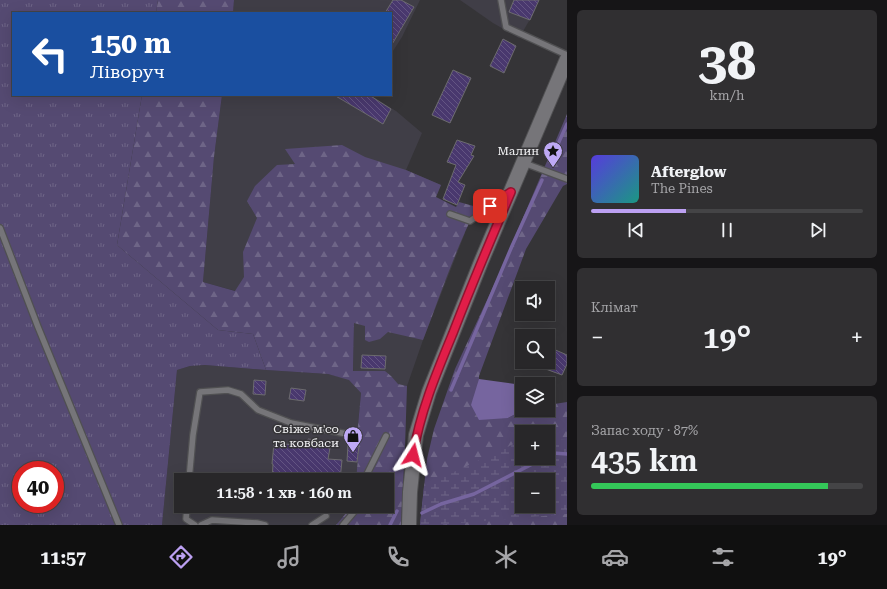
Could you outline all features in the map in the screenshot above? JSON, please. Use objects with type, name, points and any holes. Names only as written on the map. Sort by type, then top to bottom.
[{"type":"street","points":[[409,525],[410,492],[416,435],[429,392],[478,269],[567,58]]},
{"type":"lane","points":[[501,0],[506,27],[567,55]]},
{"type":"lane","points":[[524,163],[567,179]]},
{"type":"lane","points":[[450,214],[470,220],[511,192]]},
{"type":"lane","points":[[0,228],[38,327],[119,525]]},
{"type":"lane","points":[[190,473],[193,435],[200,392],[228,390],[241,394],[258,410],[291,423],[358,436]]},
{"type":"lane","points":[[368,473],[386,436]]},
{"type":"lane","points":[[186,513],[186,518],[195,525]]},
{"type":"lane","points":[[343,525],[353,513]]},
{"type":"lane","points":[[312,525],[326,516]]},
{"type":"lane","points":[[201,525],[212,520],[257,523],[265,525]]},
{"type":"shaded area","points":[[234,0],[420,0],[402,37],[392,52],[392,12],[233,12]]},
{"type":"shaded area","points":[[460,0],[539,0],[519,38],[493,23]]},
{"type":"shaded area","points":[[222,96],[372,96],[396,111],[422,133],[406,170],[441,185],[427,218],[465,233],[423,340],[407,386],[353,376],[354,323],[203,282],[214,157]]},
{"type":"shaded area","points":[[205,365],[328,374],[349,379],[361,393],[357,436],[359,446],[357,473],[174,473],[174,513],[346,513],[336,525],[162,525],[177,370],[190,366]]},
{"type":"shaded area","points":[[479,379],[515,384],[515,414],[508,418],[479,420],[471,405]]},
{"type":"green space","points":[[0,0],[158,0],[156,12],[12,12],[12,96],[142,96],[117,245],[218,330],[253,334],[266,370],[205,365],[190,366],[177,370],[162,525],[0,525]]},
{"type":"green space","points":[[158,0],[234,0],[233,12],[156,12]]},
{"type":"green space","points":[[142,96],[222,96],[214,157],[203,282],[235,291],[244,277],[243,252],[257,218],[247,201],[255,186],[277,165],[295,164],[285,149],[342,145],[365,157],[406,170],[441,185],[436,197],[456,207],[459,202],[477,207],[455,256],[423,340],[388,332],[380,339],[369,342],[365,340],[365,326],[354,323],[353,371],[385,371],[398,384],[407,386],[401,525],[336,525],[346,513],[394,513],[394,473],[357,473],[359,446],[357,436],[361,393],[349,380],[328,374],[266,370],[253,334],[218,330],[117,245]]},
{"type":"green space","points":[[567,114],[567,184],[563,186],[526,249],[479,379],[508,418],[515,414],[515,417],[555,417],[555,404],[567,402],[567,525],[420,525],[427,459],[434,429],[455,369],[500,272]]},
{"type":"green space","points":[[555,439],[567,440],[567,514],[438,525],[420,525],[424,486],[515,443],[515,465],[555,465]]},
{"type":"building","points":[[393,0],[401,0],[414,7],[392,44],[392,12],[386,12]]},
{"type":"building","points":[[514,0],[539,0],[530,20],[509,12]]},
{"type":"building","points":[[503,39],[516,46],[504,73],[490,66]]},
{"type":"building","points":[[453,70],[471,78],[450,123],[432,115]]},
{"type":"building","points":[[336,96],[371,96],[391,109],[383,124]]},
{"type":"building","points":[[457,140],[475,146],[471,155],[474,156],[458,182],[465,185],[457,205],[443,199],[456,165],[447,162]]},
{"type":"building","points":[[555,350],[567,355],[567,364],[562,375],[546,369],[555,369]]},
{"type":"building","points":[[362,355],[386,356],[385,369],[361,368]]},
{"type":"building","points":[[254,380],[266,381],[265,395],[253,394]]},
{"type":"building","points":[[291,388],[306,390],[304,401],[289,399]]},
{"type":"building","points":[[308,439],[317,440],[317,446],[330,448],[328,459],[342,460],[341,473],[272,473],[274,443],[307,446]]},
{"type":"building","name":"Свіже м'со та ковбаси","points":[[348,445],[359,446],[357,462],[347,461]]},
{"type":"waterway","points":[[550,162],[567,124]]},
{"type":"waterway","points":[[451,390],[512,246],[542,180]]},
{"type":"waterway","points":[[555,453],[567,454]]},
{"type":"waterway","points":[[422,513],[441,504],[474,494],[530,465]]},
{"type":"waterway","points":[[390,525],[397,511]]},
{"type":"place","name":"Малин","points":[[553,168]]},
{"type":"place","name":"Свіже м'со та ковбаси","points":[[353,453]]},
{"type":"route","points":[[413,455],[416,435],[429,392],[481,262],[511,192],[490,206]]}]
